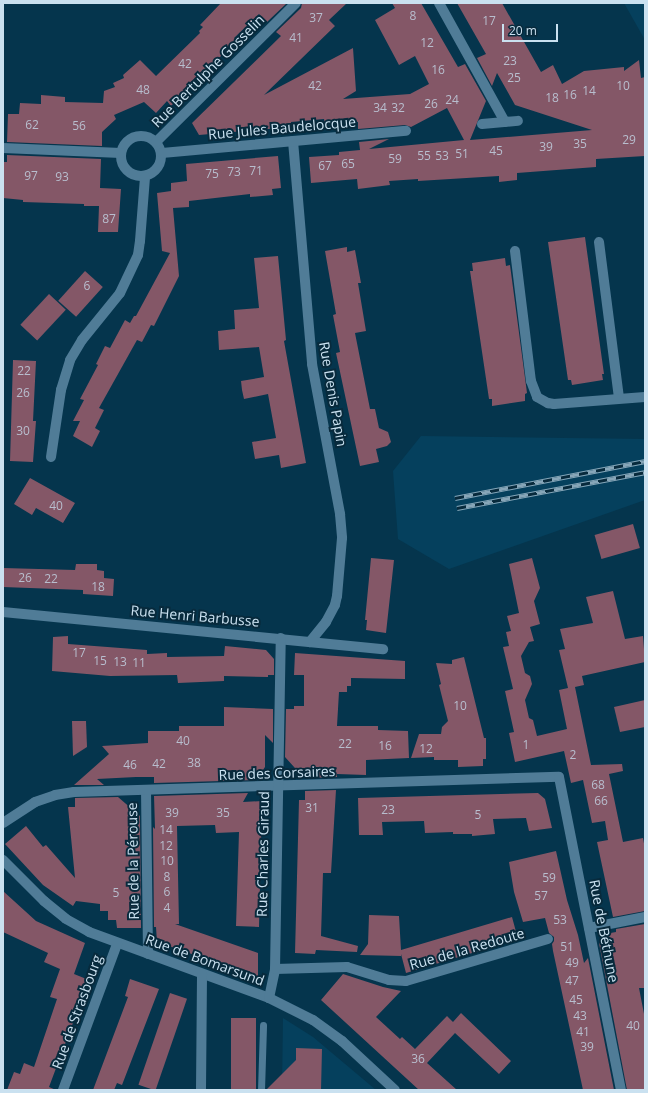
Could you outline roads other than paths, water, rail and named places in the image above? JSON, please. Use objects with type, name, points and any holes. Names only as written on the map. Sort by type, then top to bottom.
[{"type":"street","name":"Rue Bertulphe Gosselin","points":[[156,142],[296,3]]},
{"type":"street","points":[[439,3],[505,122]]},
{"type":"street","points":[[482,124],[518,121]]},
{"type":"street","name":"Rue Jules Baudelocque","points":[[162,153],[406,131]]},
{"type":"street","points":[[145,136],[156,142],[162,153],[158,168],[145,177],[136,176],[128,172],[121,162],[121,153],[127,142],[135,137],[145,136]]},
{"type":"street","name":"Rue Denis Papin","points":[[293,141],[310,349],[340,514],[342,538],[335,605],[326,622],[310,642]]},
{"type":"street","points":[[3,148],[121,153]]},
{"type":"street","points":[[51,457],[61,390],[70,360],[82,340],[120,293],[136,259],[140,241],[145,177]]},
{"type":"street","points":[[599,242],[619,398]]},
{"type":"street","points":[[515,251],[531,381],[537,397],[548,403],[554,404],[645,397]]},
{"type":"street","name":"Rue Henri Barbusse","points":[[3,612],[383,649]]},
{"type":"street","name":"Rue Charles Giraud","points":[[269,998],[275,969],[281,638]]},
{"type":"street","name":"Rue des Corsaires","points":[[3,823],[35,802],[51,796],[74,792],[278,787],[559,777]]},
{"type":"street","name":"Rue de Béthune","points":[[559,777],[621,1090]]},
{"type":"street","name":"Rue de la Pérouse","points":[[146,790],[148,954]]},
{"type":"street","name":"Rue de Bomarsund","points":[[3,860],[34,893],[61,915],[89,932],[118,944],[269,998],[313,1020],[334,1034],[395,1090]]},
{"type":"street","points":[[589,928],[645,917]]},
{"type":"street","name":"Rue de la Redoute","points":[[275,969],[347,967],[389,980],[406,981],[548,939]]},
{"type":"street","name":"Rue de Strasbourg","points":[[63,1090],[118,944]]},
{"type":"street","points":[[201,1090],[202,974]]},
{"type":"lane","points":[[260,1090],[263,1025]]},
{"type":"railway","points":[[455,498],[645,461]]},
{"type":"railway","points":[[457,508],[645,472]]}]
